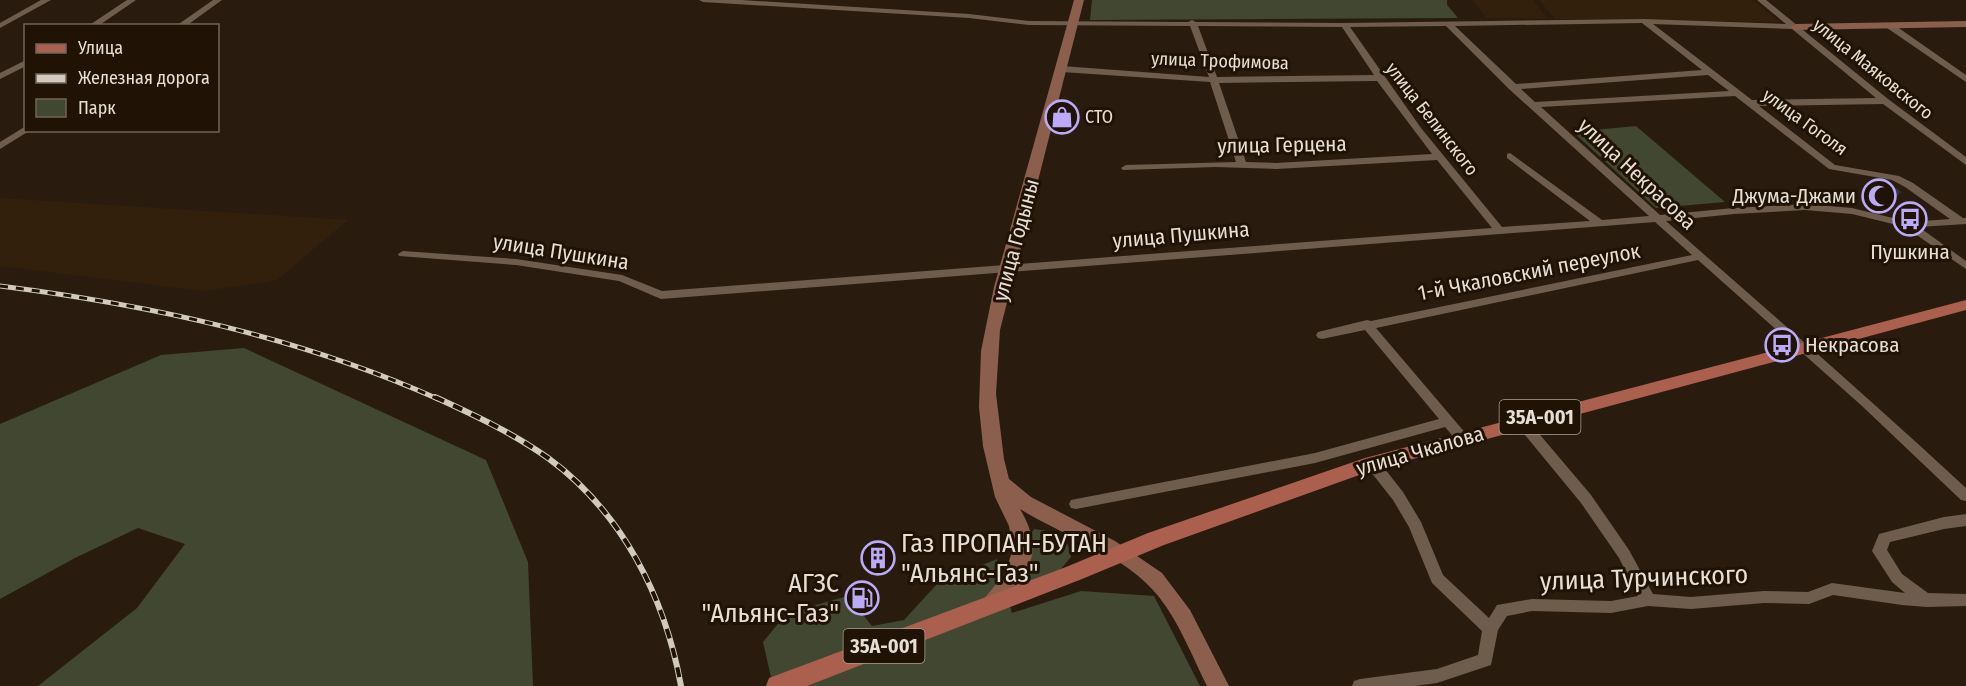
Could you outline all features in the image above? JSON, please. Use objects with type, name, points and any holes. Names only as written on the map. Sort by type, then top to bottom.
[{"type":"main road","name":"улица Годыны","points":[[991,608],[1014,578],[1020,567],[1023,550],[1019,528],[1008,505],[992,442],[987,375],[992,333],[1007,268],[1079,0]]},
{"type":"main road","points":[[1796,27],[1965,25]]},
{"type":"main road","name":"улица Чкалова","points":[[1805,350],[1966,305]]},
{"type":"main road","name":"улица Чкалова","points":[[991,608],[1125,556],[1374,465],[1805,350],[1966,310]]},
{"type":"main road","points":[[1002,484],[1017,499],[1125,556],[1154,579],[1172,600],[1218,686]]},
{"type":"main road","name":"35А-001","points":[[778,686],[991,608]]},
{"type":"main road","name":"35А-001","points":[[798,686],[991,608]]},
{"type":"street","points":[[0,26],[47,0]]},
{"type":"street","points":[[95,24],[132,0]]},
{"type":"street","points":[[183,24],[218,0]]},
{"type":"street","points":[[703,0],[969,16],[1029,23],[1192,22],[1344,25],[1644,21],[1796,27]]},
{"type":"street","name":"улица Маяковского","points":[[1761,0],[1885,101],[1965,160]]},
{"type":"street","name":"улица Гоголя","points":[[1644,21],[1832,166],[1895,178],[1963,221]]},
{"type":"street","points":[[1192,22],[1242,165]]},
{"type":"street","name":"улица Некрасова","points":[[1448,24],[1512,87],[1655,219],[1867,403],[1966,496]]},
{"type":"street","name":"улица Белинского","points":[[1344,25],[1378,78],[1438,157],[1500,230]]},
{"type":"street","points":[[1890,26],[1966,79]]},
{"type":"street","points":[[0,76],[24,63]]},
{"type":"street","name":"улица Трофимова","points":[[1062,69],[1213,80],[1378,78]]},
{"type":"street","points":[[1512,87],[1710,72]]},
{"type":"street","points":[[1534,105],[1740,93]]},
{"type":"street","points":[[1751,103],[1885,101]]},
{"type":"street","points":[[0,146],[24,130]]},
{"type":"street","points":[[1510,156],[1600,223]]},
{"type":"street","name":"улица Герцена","points":[[1126,168],[1215,164],[1276,166],[1438,157]]},
{"type":"street","name":"улица Пушкина","points":[[403,254],[516,262],[622,278],[661,295],[1655,219],[1734,211],[1805,207],[1852,211],[1909,225],[1963,221]]},
{"type":"street","points":[[1909,225],[1966,266]]},
{"type":"street","name":"1-й Чкаловский переулок","points":[[1322,335],[1699,257]]},
{"type":"street","points":[[1367,324],[1446,422],[1464,440]]},
{"type":"street","points":[[1077,504],[1315,458],[1446,422]]},
{"type":"street","points":[[1523,424],[1586,499],[1624,554],[1648,600]]},
{"type":"street","points":[[1360,686],[1437,675],[1485,660],[1490,629],[1437,579],[1416,526],[1398,496],[1374,465]]},
{"type":"street","points":[[1927,601],[1897,578],[1879,551],[1884,538],[1966,520]]},
{"type":"street","name":"улица Турчинского","points":[[1490,629],[1502,610],[1532,605],[1611,607],[1648,600],[1691,603],[1764,597],[1809,598],[1832,589],[1927,601],[1966,600]]},
{"type":"shaded area","points":[[1473,0],[1533,0],[1547,18],[1486,18]]},
{"type":"shaded area","points":[[1539,0],[1753,0],[1780,22],[1555,19]]},
{"type":"shaded area","points":[[0,198],[348,220],[277,280],[204,291],[0,266]]},
{"type":"green space","points":[[1092,0],[1447,0],[1447,5],[1458,18],[1090,20]]},
{"type":"green space","points":[[1636,126],[1725,202],[1656,208],[1573,132]]},
{"type":"green space","points":[[244,348],[486,460],[528,562],[533,686],[38,686],[137,608],[185,544],[138,528],[75,558],[0,599],[0,424],[161,355]]},
{"type":"green space","points":[[1034,529],[1053,533],[1064,539],[1071,557],[1060,570],[1014,587],[1029,537]]},
{"type":"green space","points":[[997,559],[1012,613],[1081,591],[1154,596],[1200,686],[773,686],[763,642],[787,613],[848,596],[872,626],[904,620],[938,583]]},
{"type":"building","points":[[1887,182],[1900,192],[1882,193],[1869,183]]},
{"type":"building","points":[[882,543],[891,557],[884,561],[880,555],[871,560],[865,551]]},
{"type":"railway","points":[[0,286],[112,303],[223,326],[332,358],[438,399]]},
{"type":"railway","points":[[435,397],[493,425],[535,449],[574,480],[598,504],[618,530],[651,589],[664,620],[681,686]]},
{"type":"place","name":"СТО","points":[[1062,117]]},
{"type":"place","name":"Джума-Джами","points":[[1879,196]]},
{"type":"place","name":"Пушкина","points":[[1910,219]]},
{"type":"place","name":"Некрасова","points":[[1782,345]]},
{"type":"place","name":"Газ ПРОПАН-БУТАН \"Альянс-Газ\"","points":[[878,558]]},
{"type":"place","name":"АГЗС \"Альянс-Газ\"","points":[[862,598]]}]
